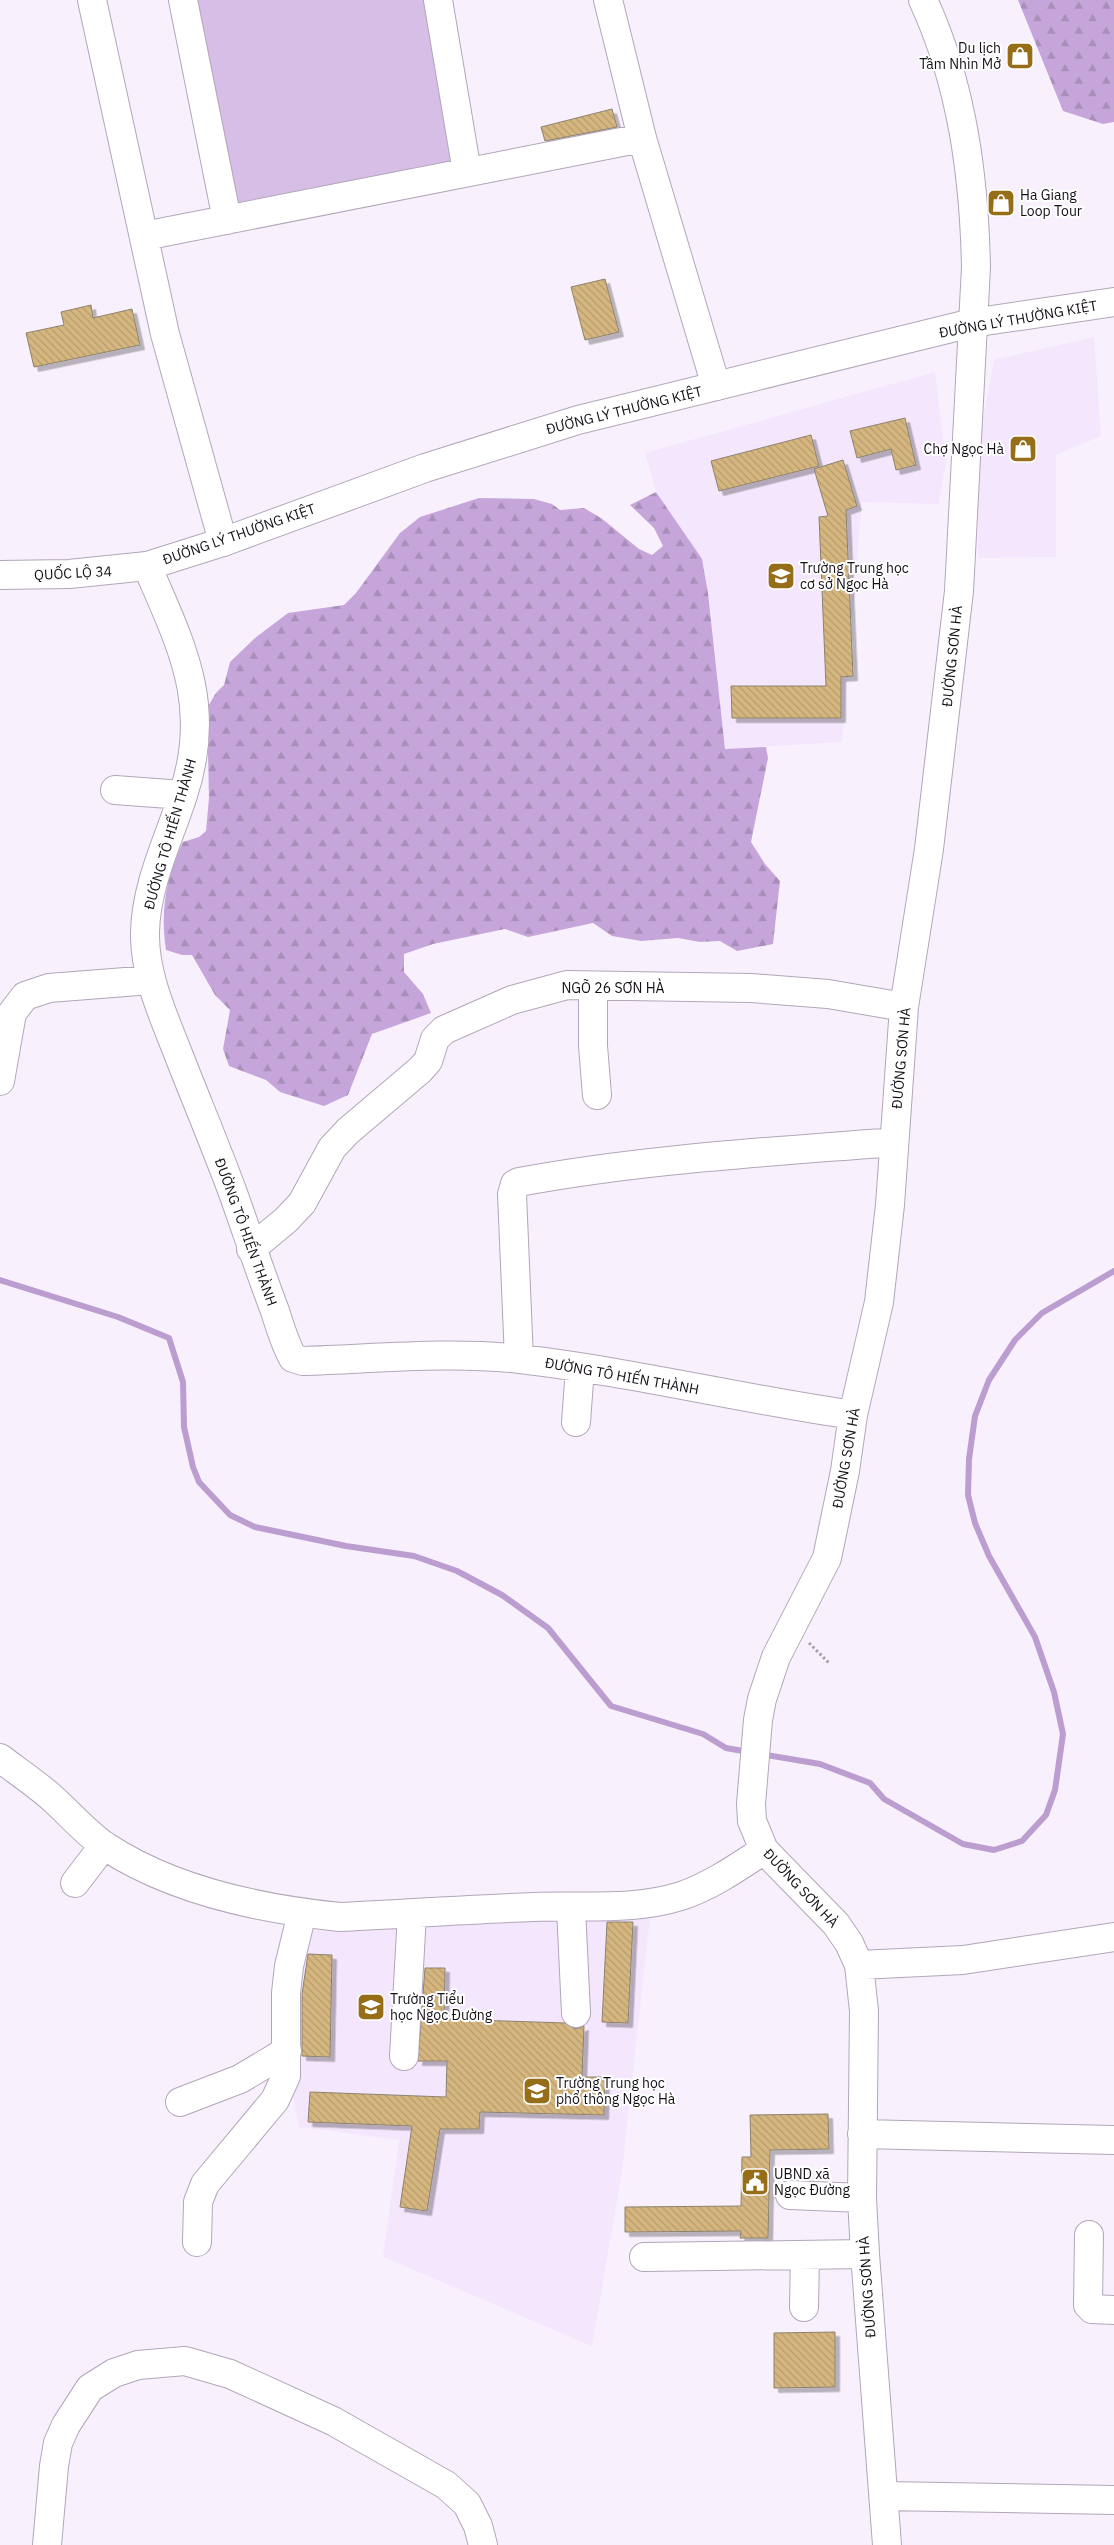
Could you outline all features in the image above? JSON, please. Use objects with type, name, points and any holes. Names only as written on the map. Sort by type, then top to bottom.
[{"type":"main road","points":[[92,0],[165,334],[223,542]]},
{"type":"main road","points":[[183,0],[227,220]]},
{"type":"main road","points":[[438,0],[467,172]]},
{"type":"main road","points":[[608,0],[642,138],[716,386]]},
{"type":"main road","name":"ĐƯỜNG SƠN HÀ","points":[[886,2545],[862,2198],[864,2003],[859,1965],[849,1943],[836,1924],[764,1850],[752,1821],[751,1804],[758,1720],[768,1679],[776,1657],[827,1558],[845,1471],[853,1415],[879,1302],[888,1224],[904,1007],[929,849],[954,639],[966,469],[976,258],[970,169],[954,85],[942,44],[922,0]]},
{"type":"main road","points":[[144,236],[642,138]]},
{"type":"main road","name":"ĐƯỜNG LÝ THƯỜNG KIỆT","points":[[147,566],[223,542],[365,488],[578,420],[972,323],[1114,302]]},
{"type":"main road","name":"QUỐC LỘ 34","points":[[0,575],[78,574],[147,566]]},
{"type":"main road","name":"ĐƯỜNG TÔ HIẾN THÀNH","points":[[147,566],[190,672],[194,697],[194,748],[183,795],[162,850],[147,914],[145,951],[151,980],[225,1170],[251,1248],[290,1353],[298,1360],[480,1356],[519,1359],[580,1368],[775,1404],[853,1415]]},
{"type":"main road","points":[[115,790],[183,795]]},
{"type":"main road","points":[[0,1084],[12,1013],[25,996],[49,988],[151,980]]},
{"type":"main road","name":"NGÕ 26 SƠN HÀ","points":[[251,1248],[286,1220],[302,1203],[332,1148],[348,1131],[428,1062],[435,1039],[444,1030],[512,1000],[543,990],[567,986],[751,988],[828,994],[904,1007]]},
{"type":"main road","points":[[593,986],[593,1046],[597,1095]]},
{"type":"main road","points":[[519,1359],[512,1194],[515,1184],[596,1168],[749,1153],[894,1142]]},
{"type":"main road","points":[[576,1422],[580,1368]]},
{"type":"main road","points":[[0,1758],[37,1785],[104,1845],[174,1881],[234,1899],[302,1913],[340,1917],[536,1906],[572,1908],[625,1906],[656,1902],[682,1896],[708,1885],[764,1850]]},
{"type":"main road","points":[[75,1882],[104,1845]]},
{"type":"main road","points":[[572,1908],[576,2013]]},
{"type":"main road","points":[[198,2242],[198,2202],[205,2184],[275,2100],[286,2076],[286,1994],[290,1966],[302,1913]]},
{"type":"main road","points":[[404,2056],[412,1914]]},
{"type":"main road","points":[[859,1965],[963,1960],[1114,1938]]},
{"type":"main road","points":[[180,2102],[240,2080],[287,2051]]},
{"type":"main road","points":[[862,2134],[1114,2140]]},
{"type":"main road","points":[[790,2195],[862,2198]]},
{"type":"main road","points":[[1089,2236],[1088,2305],[1092,2309],[1114,2310]]},
{"type":"main road","points":[[644,2257],[865,2254]]},
{"type":"main road","points":[[804,2307],[805,2255]]},
{"type":"main road","points":[[47,2545],[58,2442],[66,2425],[90,2388],[114,2373],[138,2365],[185,2361],[230,2374],[332,2421],[446,2485],[467,2504],[478,2526],[483,2545]]},
{"type":"main road","points":[[884,2496],[1114,2500]]},
{"type":"shaded area","points":[[197,0],[433,0],[463,159],[236,203]]},
{"type":"shaded area","name":"Chợ Ngọc Hà","points":[[1094,337],[1101,436],[1056,455],[1056,557],[978,558],[978,445],[994,360]]},
{"type":"shaded area","name":"Trường Trung học cơ sở Ngọc Hà","points":[[935,372],[946,462],[939,504],[862,502],[842,742],[725,749],[710,604],[702,560],[656,492],[645,453]]},
{"type":"shaded area","name":"Trường Trung học phổ thông Ngọc Hà","points":[[650,1918],[622,2172],[592,2346],[383,2257],[399,2140],[299,2127],[290,2082],[299,1932],[452,1922]]},
{"type":"green space","points":[[1018,0],[1114,0],[1114,122],[1103,124],[1063,111]]},
{"type":"green space","points":[[656,492],[702,559],[708,593],[725,749],[766,747],[768,758],[751,842],[765,864],[780,881],[773,944],[737,951],[720,941],[700,942],[678,938],[641,941],[612,936],[593,923],[528,937],[505,929],[433,944],[404,954],[404,972],[423,994],[431,1013],[372,1034],[348,1095],[324,1106],[280,1092],[266,1080],[229,1066],[223,1049],[230,1010],[215,995],[192,955],[182,955],[166,950],[164,908],[172,868],[183,842],[199,837],[206,831],[209,798],[207,708],[216,693],[224,685],[230,662],[255,638],[288,613],[344,605],[356,593],[400,533],[420,517],[479,498],[534,499],[552,504],[560,510],[584,508],[601,518],[639,549],[652,555],[663,546],[654,528],[630,505]]},
{"type":"building","points":[[612,109],[617,127],[545,141],[541,127]]},
{"type":"building","points":[[605,279],[619,332],[585,340],[571,287]]},
{"type":"building","points":[[91,305],[93,318],[132,309],[140,345],[34,367],[26,333],[64,325],[61,312]]},
{"type":"building","points":[[905,418],[916,465],[896,470],[891,449],[857,458],[850,431]]},
{"type":"building","points":[[811,435],[819,466],[719,491],[711,461]]},
{"type":"building","points":[[843,460],[857,506],[846,510],[853,676],[841,677],[841,718],[732,718],[731,686],[826,686],[819,517],[828,516],[814,469]]},
{"type":"building","points":[[607,1922],[633,1922],[628,2023],[602,2022]]},
{"type":"building","points":[[308,1954],[332,1955],[330,2057],[302,2056],[302,1994]]},
{"type":"building","points":[[425,1968],[445,1968],[444,2019],[565,2023],[576,2029],[584,2026],[582,2077],[605,2077],[604,2115],[480,2112],[479,2129],[440,2129],[427,2211],[400,2207],[412,2126],[308,2122],[310,2092],[446,2097],[447,2061],[418,2061]]},
{"type":"building","points":[[828,2114],[829,2149],[770,2150],[768,2238],[740,2238],[741,2231],[625,2232],[625,2207],[741,2206],[742,2157],[751,2157],[750,2115]]},
{"type":"building","points":[[835,2332],[835,2387],[774,2388],[774,2333]]},
{"type":"waterway","points":[[761,1754],[820,1764],[870,1783],[884,1799],[963,1844],[994,1850],[1022,1841],[1046,1815],[1055,1790],[1063,1734],[1054,1692],[1035,1637],[989,1556],[975,1523],[968,1495],[969,1459],[975,1416],[989,1380],[1015,1340],[1042,1313],[1114,1271]]},
{"type":"waterway","points":[[0,1280],[118,1317],[169,1338],[183,1382],[184,1427],[193,1467],[199,1482],[230,1515],[255,1527],[346,1546],[414,1556],[457,1571],[502,1595],[548,1628],[611,1706],[703,1734],[726,1748],[749,1752]]},
{"type":"place","name":"Du lịch Tầm Nhìn Mở","points":[[1020,56]]},
{"type":"place","name":"Ha Giang Loop Tour","points":[[1001,203]]},
{"type":"place","name":"Chợ Ngọc Hà","points":[[1023,449]]},
{"type":"place","name":"Trường Trung học cơ sở Ngọc Hà","points":[[781,576]]},
{"type":"place","name":"Trường Tiểu học Ngọc Đường","points":[[371,2007]]},
{"type":"place","name":"Trường Trung học phổ thông Ngọc Hà","points":[[537,2091]]},
{"type":"place","name":"UBND xã Ngọc Đường","points":[[755,2182]]}]
